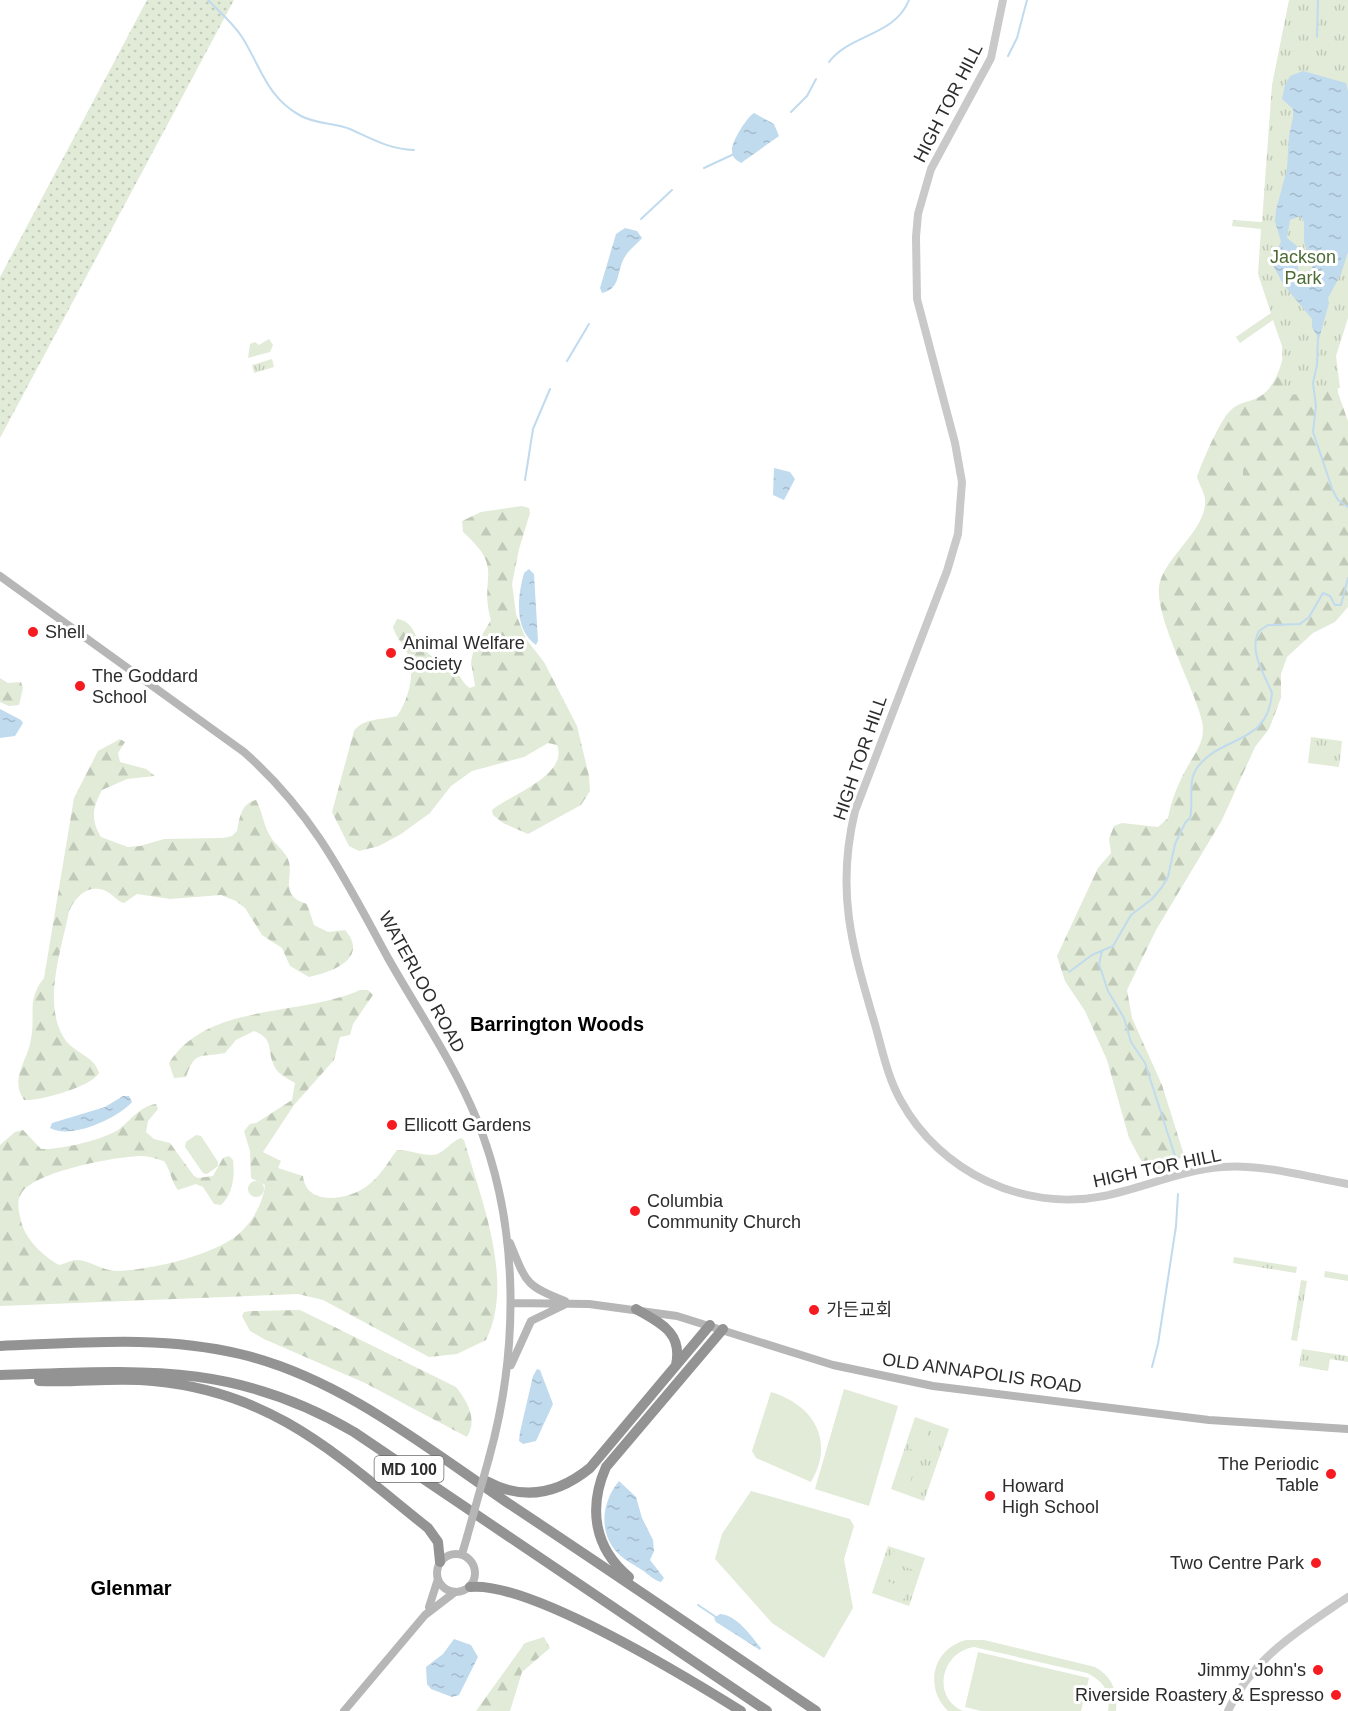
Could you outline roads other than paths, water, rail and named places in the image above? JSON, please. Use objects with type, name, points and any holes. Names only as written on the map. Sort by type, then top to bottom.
[{"type":"highway","points":[[636,1309],[668,1328],[674,1335],[678,1356],[676,1365]]},
{"type":"highway","points":[[428,1449],[508,1491],[534,1493],[564,1486],[590,1468],[710,1325]]},
{"type":"highway","points":[[678,1617],[612,1560],[599,1536],[595,1501],[606,1467],[723,1329]]},
{"type":"highway","name":"MD 100","points":[[0,1346],[163,1342],[240,1354],[282,1367],[334,1390],[428,1449],[816,1711]]},
{"type":"highway","name":"MD 100","points":[[0,1377],[164,1372],[200,1375],[296,1402],[354,1432],[766,1711]]},
{"type":"highway","points":[[0,1377],[150,1380],[185,1384],[245,1401],[272,1412],[320,1441],[428,1528],[438,1542],[440,1562]]},
{"type":"highway","points":[[470,1587],[493,1586],[542,1603],[673,1671],[741,1711]]},
{"type":"main road","name":"WATERLOO ROAD","points":[[0,576],[244,752],[279,784],[306,816],[350,887],[471,1105],[492,1168],[505,1231],[511,1303],[507,1377],[489,1458],[462,1554]]},
{"type":"main road","points":[[505,1231],[522,1273],[531,1286],[572,1303]]},
{"type":"main road","name":"OLD ANNAPOLIS ROAD","points":[[511,1303],[572,1303],[636,1309],[710,1325],[833,1365],[933,1386],[1220,1421],[1348,1429]]},
{"type":"main road","points":[[507,1377],[531,1321],[572,1303]]},
{"type":"main road","points":[[344,1711],[425,1615],[455,1592],[470,1587],[475,1576],[475,1568],[471,1560],[462,1554],[450,1554],[440,1562],[435,1596],[425,1615]]},
{"type":"main road","points":[[438,1580],[444,1589],[455,1592]]},
{"type":"street","name":"HIGH TOR HILL","points":[[1003,0],[991,57],[931,169],[918,214],[915,237],[917,299],[959,463],[962,499],[958,534],[947,572],[855,811],[847,850],[845,890],[850,931],[886,1065],[909,1114],[937,1148],[970,1173],[1020,1194],[1058,1200],[1102,1197],[1222,1167],[1256,1169],[1348,1184]]},
{"type":"street","points":[[1228,1711],[1244,1682],[1271,1651],[1348,1597]]},
{"type":"water","points":[[1303,71],[1346,83],[1348,91],[1348,252],[1341,274],[1328,298],[1329,303],[1319,339],[1312,327],[1312,319],[1283,284],[1271,261],[1281,242],[1275,221],[1287,169],[1293,117],[1293,109],[1282,99],[1290,76]],"holes":[[[1300,216],[1304,222],[1304,242],[1313,266],[1305,278],[1298,273],[1297,246],[1287,238],[1290,220]]]},
{"type":"water","points":[[754,113],[774,124],[779,136],[741,163],[734,157],[732,147],[747,119]]},
{"type":"water","points":[[625,228],[637,231],[642,238],[623,260],[616,283],[608,291],[602,293],[600,288],[616,234]]},
{"type":"water","points":[[774,468],[790,472],[795,479],[784,500],[773,495]]},
{"type":"water","points":[[529,569],[534,574],[538,641],[536,645],[524,630],[519,611],[524,573]]},
{"type":"water","points":[[0,709],[23,723],[15,736],[0,738]]},
{"type":"water","points":[[123,1096],[129,1096],[132,1102],[94,1126],[70,1131],[50,1128],[52,1123],[105,1107]]},
{"type":"water","points":[[537,1369],[540,1370],[553,1404],[536,1441],[523,1444],[519,1441],[520,1432],[533,1376]]},
{"type":"water","points":[[619,1481],[636,1497],[642,1518],[653,1540],[654,1551],[650,1560],[664,1578],[661,1582],[624,1559],[615,1550],[606,1533],[606,1506]]},
{"type":"water","points":[[720,1614],[738,1622],[761,1648],[760,1650],[716,1622],[714,1618]]},
{"type":"water","points":[[454,1639],[471,1645],[478,1657],[459,1695],[452,1697],[431,1689],[427,1684],[426,1667],[443,1654]]},
{"type":"waterway","points":[[208,0],[238,32],[272,91],[289,109],[307,119],[350,129],[389,146],[414,150]]},
{"type":"waterway","points":[[829,62],[848,46],[894,21],[909,0]]},
{"type":"waterway","points":[[1008,56],[1017,38],[1027,0]]},
{"type":"waterway","points":[[1317,37],[1318,0]]},
{"type":"waterway","points":[[791,112],[807,96],[816,79]]},
{"type":"waterway","points":[[704,168],[734,154]]},
{"type":"waterway","points":[[641,219],[672,190]]},
{"type":"waterway","points":[[567,361],[589,324]]},
{"type":"waterway","points":[[1318,337],[1317,365],[1313,383],[1316,406],[1313,432],[1333,491],[1338,500],[1348,507]]},
{"type":"waterway","points":[[525,480],[533,429],[550,389]]},
{"type":"waterway","points":[[1069,972],[1092,955],[1113,946],[1131,915],[1152,899],[1162,887],[1168,877],[1175,844],[1185,823],[1190,818],[1191,786],[1197,768],[1207,757],[1253,731],[1269,710],[1272,693],[1256,655],[1255,647],[1259,631],[1268,625],[1300,624],[1309,617],[1323,593],[1330,596],[1335,605],[1341,605],[1348,578]]},
{"type":"waterway","points":[[1102,951],[1099,964],[1108,991],[1124,1018],[1131,1042],[1145,1063],[1176,1159]]},
{"type":"waterway","points":[[1152,1367],[1158,1344],[1176,1226],[1178,1194]]},
{"type":"waterway","points":[[698,1605],[716,1617]]},
{"type":"place","name":"Shell","points":[[33,632]]},
{"type":"place","name":"Animal Welfare Society","points":[[391,653]]},
{"type":"place","name":"The Goddard School","points":[[80,686]]},
{"type":"place","name":"Ellicott Gardens","points":[[392,1125]]},
{"type":"place","name":"Columbia Community Church","points":[[635,1211]]},
{"type":"place","name":"가든교회","points":[[814,1310]]},
{"type":"place","name":"The Periodic Table","points":[[1331,1474]]},
{"type":"place","name":"Howard High School","points":[[990,1496]]},
{"type":"place","name":"Two Centre Park","points":[[1316,1563]]},
{"type":"place","name":"Jimmy John's","points":[[1318,1670]]},
{"type":"place","name":"Riverside Roastery & Espresso","points":[[1336,1695]]},
{"type":"district","name":"Barrington Woods","points":[[557,1024]]},
{"type":"district","name":"Glenmar","points":[[131,1588]]},
{"type":"park label","name":"Jackson Park","points":[[1303,267]]}]
